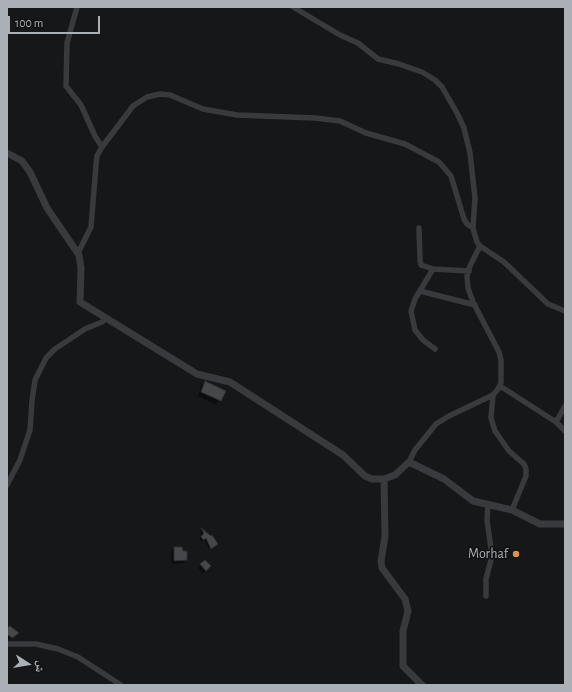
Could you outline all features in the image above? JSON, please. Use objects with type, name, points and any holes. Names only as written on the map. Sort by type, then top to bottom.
[{"type":"street","points":[[77,7],[67,43],[66,86],[78,101],[102,147]]},
{"type":"street","points":[[293,7],[340,35],[358,43],[378,59],[422,72],[435,80],[442,87],[464,128],[470,153],[475,198],[473,228],[480,246],[504,262],[548,304],[565,311]]},
{"type":"street","points":[[78,253],[91,227],[97,156],[102,147],[133,106],[147,97],[160,94],[170,95],[203,109],[237,115],[315,118],[340,121],[366,133],[405,144],[439,162],[451,176],[464,218],[467,224],[473,228]]},
{"type":"street","points":[[7,153],[22,162],[30,172],[47,208],[78,253],[81,268],[80,302],[197,374],[230,382],[343,455],[365,476],[372,479],[384,479],[395,475],[408,462],[414,450],[436,424],[493,395],[500,386],[501,369],[499,352],[468,288],[469,271],[480,246]]},
{"type":"street","points":[[419,228],[420,260],[425,267],[433,269],[469,271]]},
{"type":"street","points":[[433,269],[420,291],[411,311],[411,318],[415,330],[423,340],[435,349]]},
{"type":"street","points":[[420,291],[475,305]]},
{"type":"street","points":[[7,485],[20,460],[30,430],[35,380],[46,358],[56,348],[85,329],[102,322],[106,318]]},
{"type":"street","points":[[500,386],[556,422],[565,431]]},
{"type":"street","points":[[493,395],[491,418],[495,430],[510,451],[524,464],[526,469],[526,476],[512,510]]},
{"type":"street","points":[[556,422],[565,406]]},
{"type":"street","points":[[408,462],[444,479],[473,501],[512,510],[540,524],[565,524]]},
{"type":"street","points":[[384,479],[385,536],[382,568],[405,599],[408,611],[403,631],[403,666],[422,685]]},
{"type":"street","points":[[486,596],[486,579],[492,556],[488,505]]},
{"type":"street","points":[[7,644],[36,644],[58,649],[78,657],[121,685]]},
{"type":"building","points":[[205,381],[226,391],[221,401],[201,392]]},
{"type":"building","points":[[201,528],[211,536],[212,535],[218,544],[211,549],[206,538],[204,540],[201,537],[204,533]]},
{"type":"building","points":[[174,547],[182,547],[183,551],[187,551],[187,560],[174,561]]},
{"type":"building","points":[[205,560],[211,566],[206,571],[200,564]]},
{"type":"building","points":[[10,626],[19,633],[12,638],[7,634],[7,628]]},
{"type":"place","name":"Morhaf","points":[[516,554]]}]
